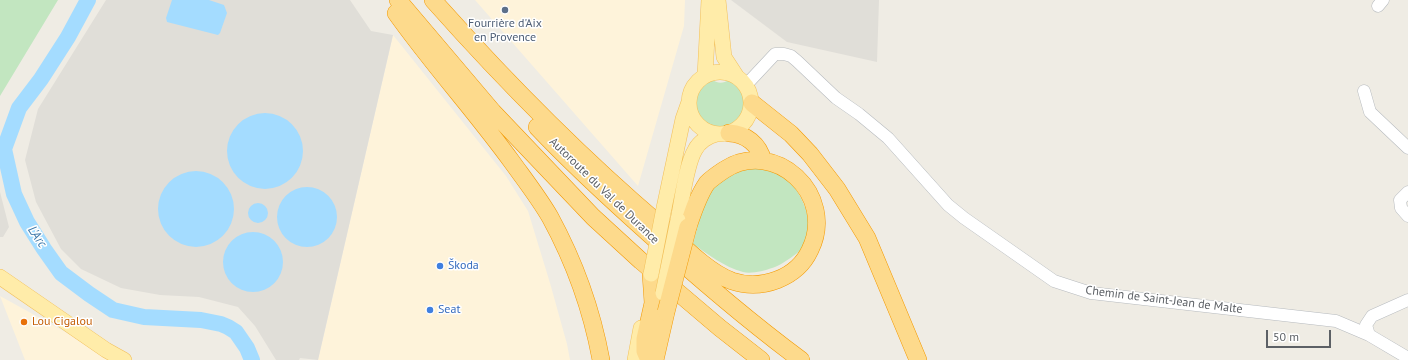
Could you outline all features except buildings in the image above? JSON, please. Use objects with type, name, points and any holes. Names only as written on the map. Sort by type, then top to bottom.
[{"type":"highway","points":[[387,0],[414,39],[491,134],[526,180],[550,217],[566,250],[582,290],[594,328],[601,360]]},
{"type":"highway","name":"Autoroute du Val de Durance","points":[[398,0],[493,112],[593,217],[641,261],[720,328],[761,360]]},
{"type":"highway","name":"Autoroute du Val de Durance","points":[[427,0],[534,123],[611,200],[715,293],[801,360]]},
{"type":"highway","points":[[434,0],[527,100],[642,210],[691,253],[724,277],[742,283],[759,284],[775,281],[795,270],[802,263],[811,249],[817,217],[814,202],[807,189],[793,174],[782,167],[763,161],[738,163],[714,176],[683,223],[656,305],[646,339],[645,351],[649,360]]},
{"type":"highway","points":[[752,103],[791,134],[810,154],[837,189],[867,238],[918,360]]},
{"type":"highway","points":[[723,134],[741,135],[751,141],[759,150],[763,161]]},
{"type":"highway","points":[[651,274],[656,305],[655,360]]},
{"type":"main road","points":[[705,76],[709,0]]},
{"type":"main road","points":[[683,223],[692,155],[699,144],[712,136],[738,129],[745,122],[750,113],[752,103],[750,94],[724,57],[718,0]]},
{"type":"main road","points":[[651,274],[683,119],[692,91],[697,82],[705,76],[713,73],[730,73],[742,81]]},
{"type":"main road","points":[[689,101],[690,110],[694,119],[704,129],[723,134]]},
{"type":"main road","points":[[0,277],[106,350],[124,360]]},
{"type":"main road","points":[[635,360],[656,305]]},
{"type":"street","name":"Chemin de Saint-Jean de Malte","points":[[742,81],[775,54],[790,56],[836,98],[859,114],[888,138],[948,204],[964,218],[1054,281],[1091,292],[1336,321],[1369,335],[1408,358]]},
{"type":"street","points":[[1364,92],[1370,112],[1408,148]]},
{"type":"street","points":[[1408,192],[1400,200],[1401,208],[1408,216]]},
{"type":"street","points":[[1369,335],[1366,325],[1372,316],[1408,300]]},
{"type":"shaded area","points":[[106,0],[350,0],[371,31],[393,35],[318,360],[300,358],[299,360],[276,360],[255,326],[238,307],[199,297],[160,295],[121,288],[81,269],[61,249],[36,202],[25,160],[38,109]]},
{"type":"shaded area","points":[[475,0],[685,0],[684,26],[638,186]]},
{"type":"shaded area","points":[[731,0],[879,0],[877,62],[787,42]]},
{"type":"shaded area","points":[[393,35],[506,176],[528,211],[550,283],[570,360],[318,360]]},
{"type":"shaded area","points":[[0,192],[9,227],[3,237],[0,237]]},
{"type":"shaded area","points":[[0,296],[116,360],[25,360]]},
{"type":"green space","points":[[0,0],[58,0],[0,96]]},
{"type":"green space","points":[[713,80],[721,83],[729,80],[738,87],[742,93],[744,101],[742,113],[739,117],[733,123],[723,127],[713,127],[705,122],[699,115],[696,106],[697,97],[702,88]]},
{"type":"green space","points":[[757,168],[785,176],[791,182],[801,197],[806,209],[809,229],[806,243],[801,250],[791,258],[776,267],[758,272],[746,273],[723,264],[693,244],[699,221],[700,207],[716,183],[743,170]]},
{"type":"water","points":[[172,0],[209,0],[224,5],[227,13],[220,33],[218,35],[167,22],[166,18]]},
{"type":"water","points":[[265,113],[279,116],[292,124],[300,137],[303,151],[300,165],[292,178],[279,186],[265,189],[251,186],[238,178],[230,165],[227,151],[230,137],[238,124],[251,116]]},
{"type":"water","points":[[196,171],[210,174],[223,182],[231,195],[234,209],[231,223],[223,236],[210,244],[196,247],[182,244],[169,236],[161,223],[158,209],[161,195],[169,182],[182,174]]},
{"type":"water","points":[[307,187],[324,192],[332,200],[337,217],[332,234],[324,242],[307,247],[290,242],[282,234],[277,217],[282,200],[290,192]]},
{"type":"water","points":[[258,203],[265,206],[268,213],[265,220],[258,223],[251,220],[248,213],[251,206]]},
{"type":"water","points":[[253,232],[270,237],[278,245],[283,262],[278,279],[270,287],[253,292],[236,287],[228,279],[223,262],[228,245],[236,237]]},
{"type":"waterway","name":"L'Arc","points":[[88,0],[68,37],[41,79],[19,108],[4,149],[14,194],[27,222],[61,273],[89,294],[113,310],[144,317],[201,320],[221,324],[236,332],[247,348],[252,360]]},
{"type":"place","name":"Fourrière d'Aix en Provence","points":[[505,10]]},
{"type":"place","name":"Škoda","points":[[440,266]]},
{"type":"place","name":"Seat","points":[[430,310]]},
{"type":"place","name":"Lou Cigalou","points":[[24,322]]}]
